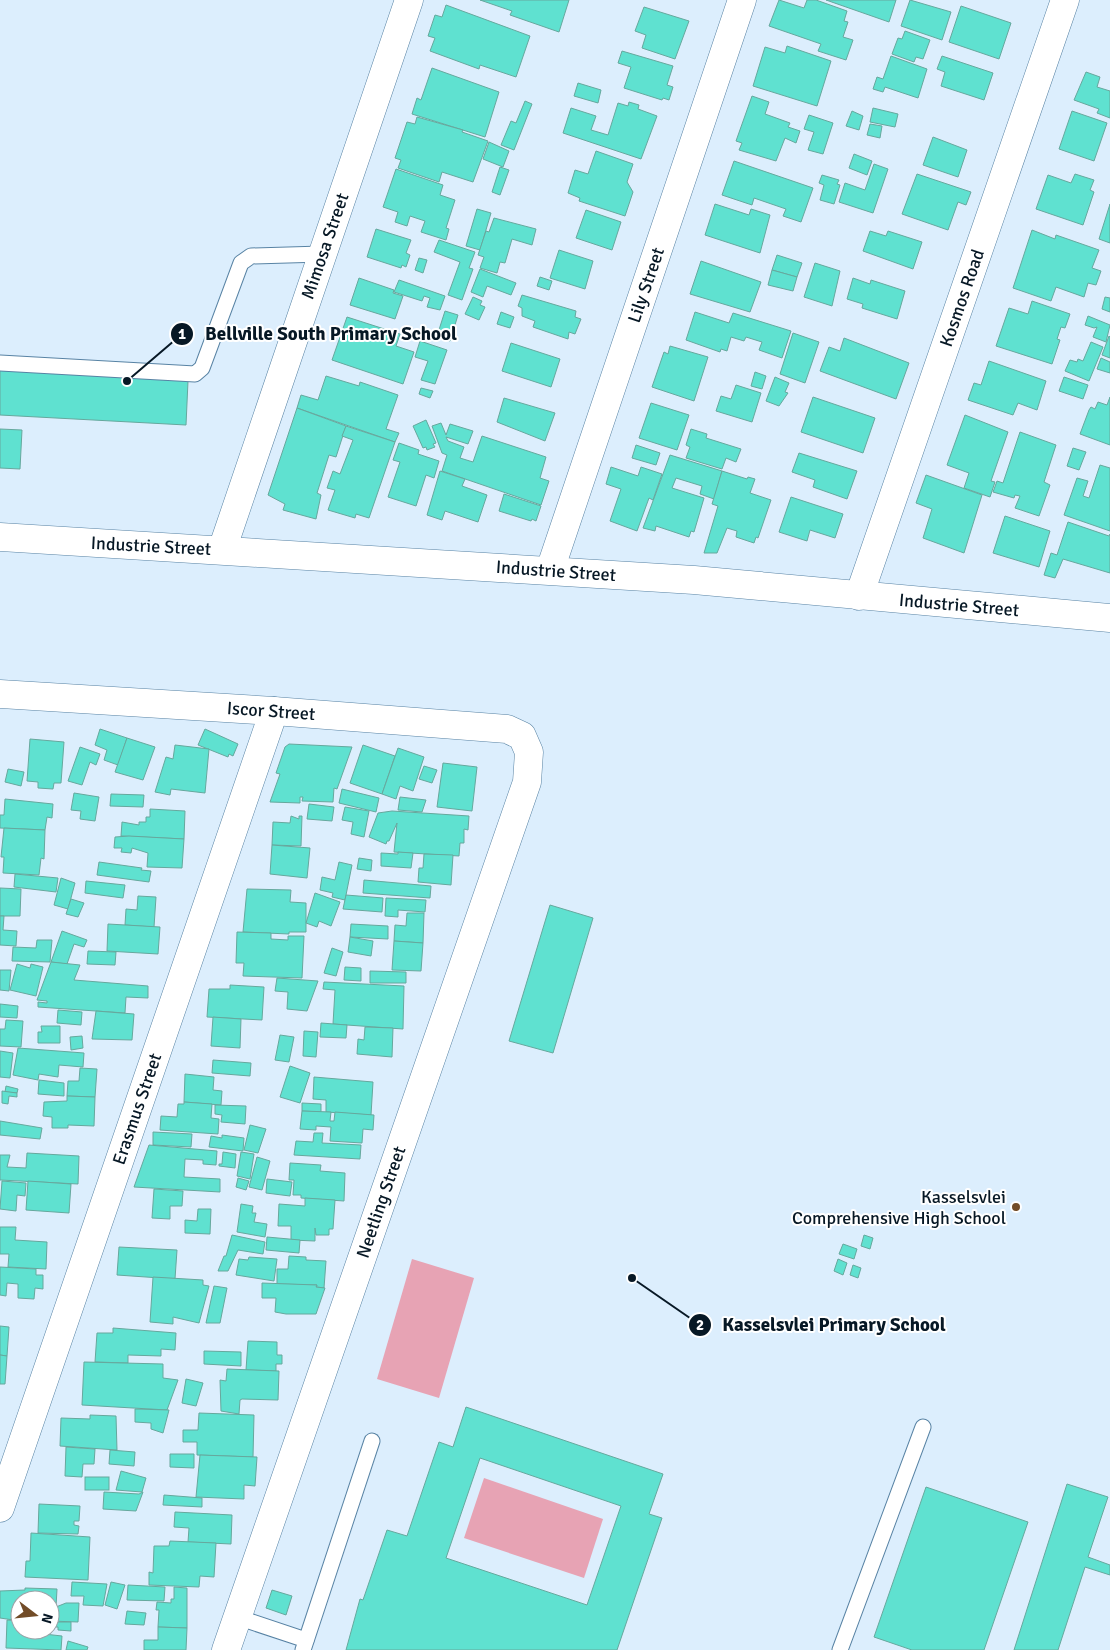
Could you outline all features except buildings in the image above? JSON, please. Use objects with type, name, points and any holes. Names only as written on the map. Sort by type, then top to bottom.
[{"type":"street","name":"Mimosa Street","points":[[222,550],[409,0]]},
{"type":"street","name":"Lily Street","points":[[550,570],[742,0]]},
{"type":"street","name":"Kosmos Road","points":[[859,596],[1065,0]]},
{"type":"street","name":"Industrie Street","points":[[0,537],[694,580],[1110,618]]},
{"type":"street","name":"Iscor Street","points":[[1,697],[274,711],[507,729],[522,736],[529,752]]},
{"type":"street","name":"Erasmus Street","points":[[0,1508],[274,711]]},
{"type":"street","name":"Neetling Street","points":[[226,1650],[527,782],[529,752]]},
{"type":"lane","points":[[0,363],[195,374],[202,368],[241,263],[246,258],[251,256],[322,254]]},
{"type":"lane","points":[[840,1650],[923,1427]]},
{"type":"lane","points":[[237,1617],[304,1645],[372,1441]]},
{"type":"shaded area","points":[[412,1259],[474,1278],[439,1398],[377,1379]]},
{"type":"shaded area","points":[[484,1478],[603,1519],[584,1578],[464,1538]]},
{"type":"place","name":"Bellville South Primary School","points":[[127,381]]},
{"type":"place","name":"Kasselsvlei Comprehensive High School","points":[[1016,1207]]},
{"type":"place","name":"Kasselsvlei Primary School","points":[[632,1278]]}]
